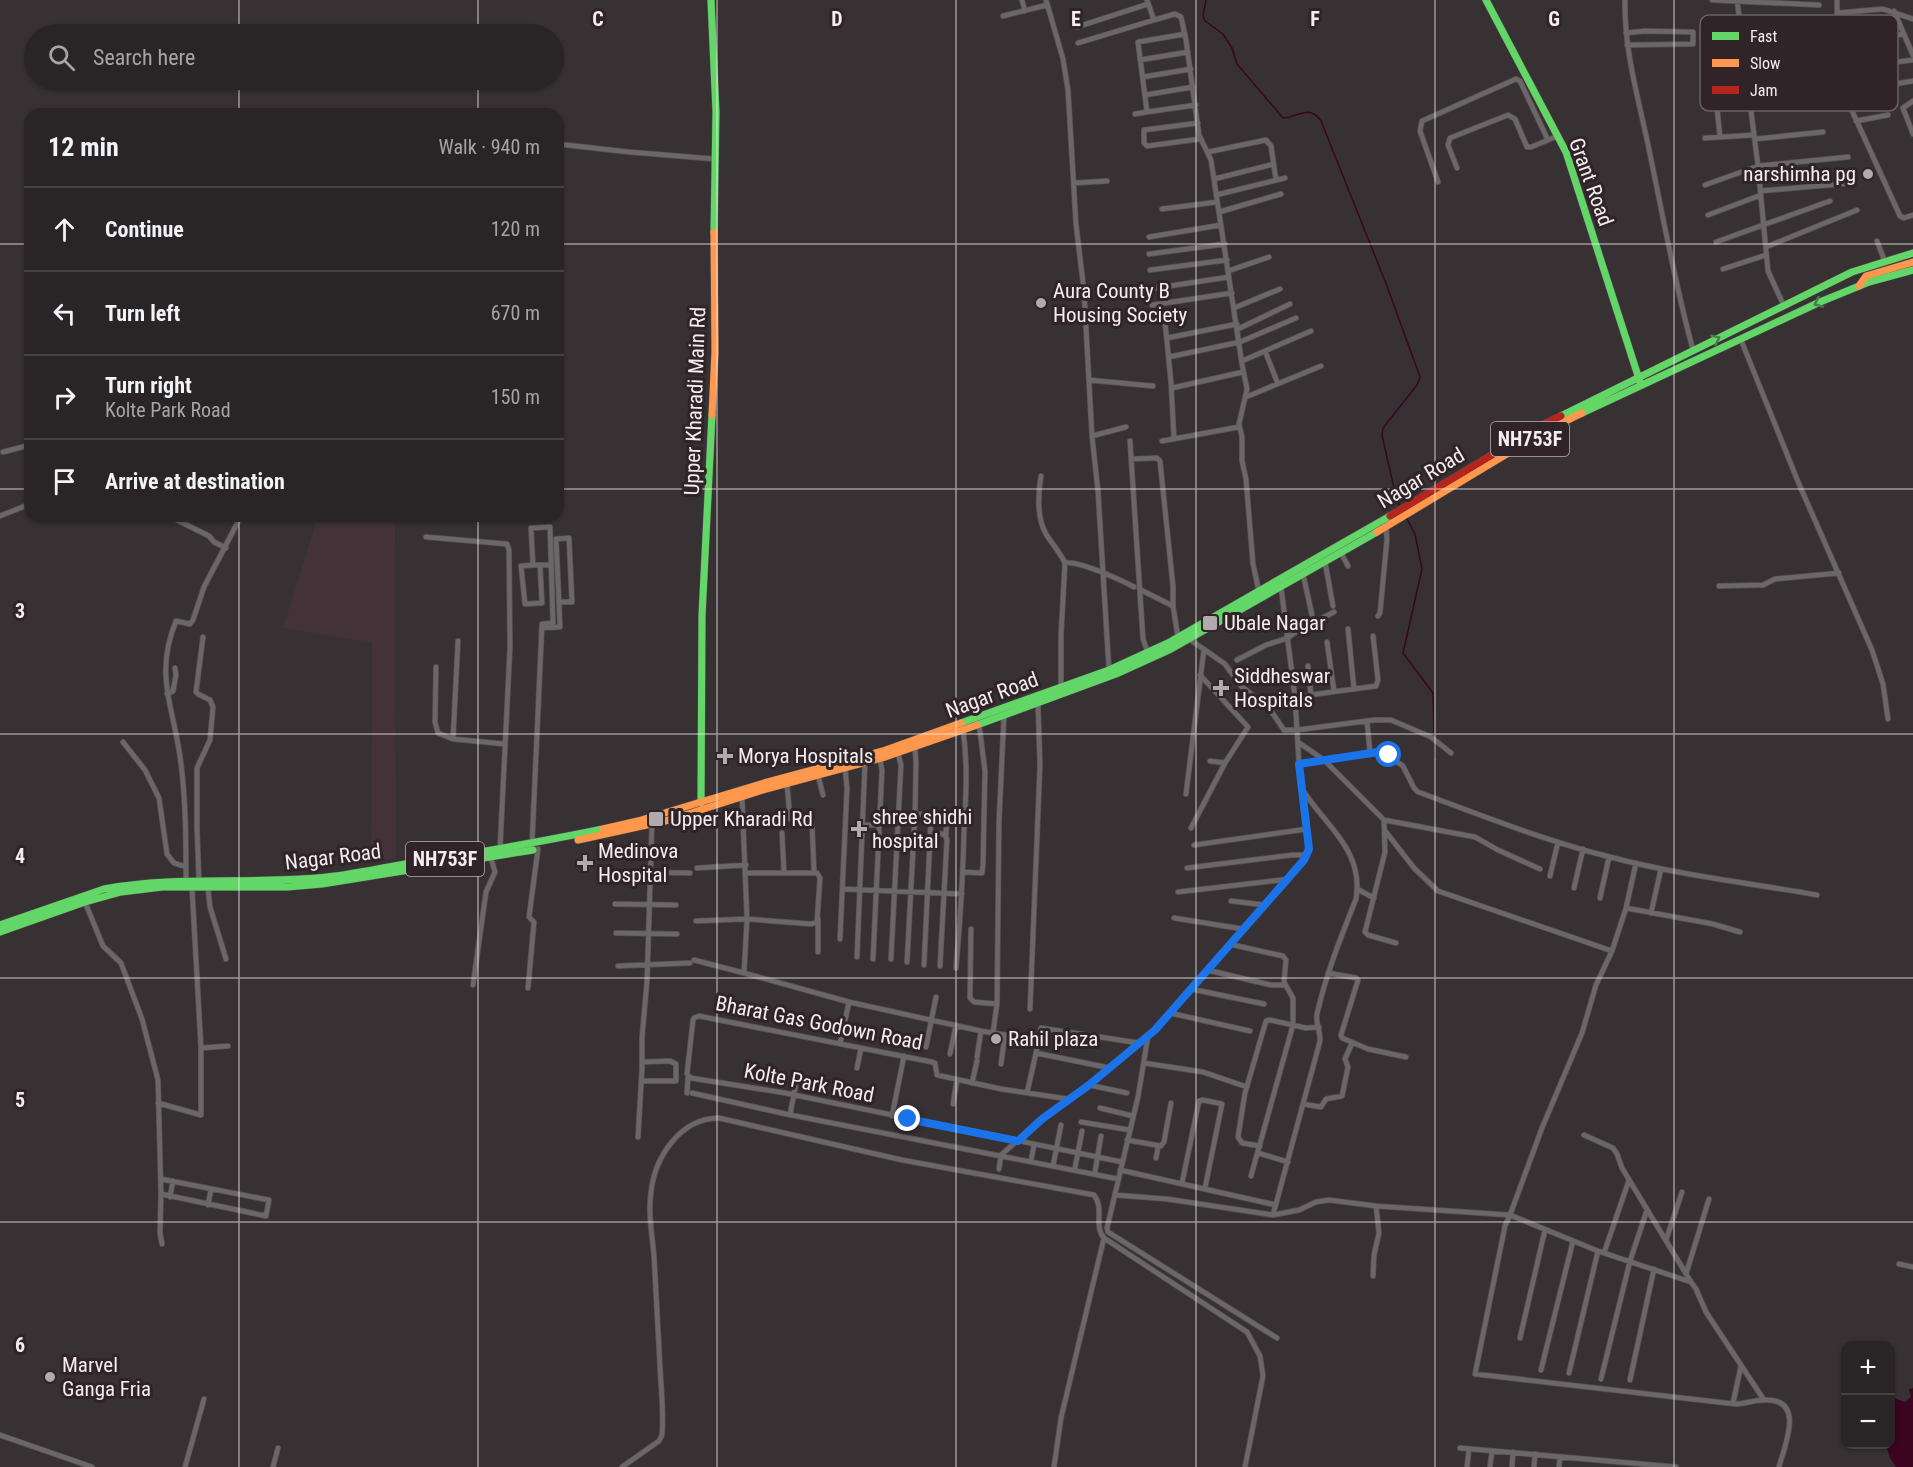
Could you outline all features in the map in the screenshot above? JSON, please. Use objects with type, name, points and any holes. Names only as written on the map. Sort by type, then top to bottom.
[{"type":"main road","name":"Upper Kharadi Main Rd","points":[[700,803],[702,616],[715,352],[716,112],[711,0]]},
{"type":"main road","name":"Grant Road","points":[[1486,0],[1566,152],[1640,381]]},
{"type":"main road","name":"Nagar Road","points":[[0,932],[85,902],[122,892],[188,886],[199,882],[321,878],[500,849],[535,846],[652,824],[915,747],[924,740],[1109,670],[1179,640],[1189,639],[1341,553],[1519,445],[1640,381],[1693,350],[1847,274],[1913,253]]},
{"type":"main road","points":[[1847,274],[1856,287],[1866,276],[1913,262]]},
{"type":"main road","name":"Nagar Road","points":[[0,925],[104,889],[141,883],[208,888],[287,887],[322,884],[491,858],[638,822],[764,783],[963,730],[1098,681],[1179,640],[1349,542],[1516,440],[1640,381],[1742,340],[1856,287],[1913,270]]},
{"type":"street","points":[[1022,0],[1025,11]]},
{"type":"street","points":[[1625,0],[1627,45],[1679,298],[1693,350]]},
{"type":"street","points":[[1712,0],[1819,5]]},
{"type":"street","points":[[1738,0],[1740,15]]},
{"type":"street","points":[[1837,0],[1837,15]]},
{"type":"street","points":[[1077,27],[1148,2],[1154,20]]},
{"type":"street","points":[[1003,16],[1047,3],[1063,59],[1068,90],[1080,265],[1084,291],[1109,670]]},
{"type":"street","points":[[1837,12],[1883,9],[1894,11],[1913,20]]},
{"type":"street","points":[[1894,11],[1896,15]]},
{"type":"street","points":[[1078,43],[1154,20],[1179,15],[1191,69],[1200,140],[1208,152],[1214,179],[1247,388],[1239,427],[1242,437],[1242,461],[1246,479],[1253,564],[1259,592]]},
{"type":"street","points":[[1898,20],[1913,55]]},
{"type":"street","points":[[1626,33],[1694,32],[1693,44],[1627,45]]},
{"type":"street","points":[[1147,112],[1138,42],[1185,34]]},
{"type":"street","points":[[1898,35],[1904,34]]},
{"type":"street","points":[[1140,60],[1188,52]]},
{"type":"street","points":[[1898,62],[1913,60]]},
{"type":"street","points":[[1143,77],[1191,69]]},
{"type":"street","points":[[1438,182],[1420,130],[1422,121],[1516,79],[1520,81],[1548,140]]},
{"type":"street","points":[[1898,84],[1913,81]]},
{"type":"street","points":[[1145,94],[1193,87]]},
{"type":"street","points":[[1913,101],[1903,108],[1913,134]]},
{"type":"street","points":[[1135,114],[1196,105]]},
{"type":"street","points":[[1717,111],[1720,137]]},
{"type":"street","points":[[1751,111],[1768,271],[1784,306]]},
{"type":"street","points":[[1851,111],[1900,216],[1904,218],[1913,214]]},
{"type":"street","points":[[1457,168],[1448,145],[1450,138],[1508,115],[1515,118],[1527,147],[1558,136]]},
{"type":"street","points":[[1856,121],[1888,115]]},
{"type":"street","points":[[1198,123],[1144,130],[1144,143],[1148,146],[1200,140]]},
{"type":"street","points":[[1705,138],[1823,132]]},
{"type":"street","points":[[1208,152],[1266,140],[1271,146],[1276,180]]},
{"type":"street","points":[[564,145],[715,159]]},
{"type":"street","points":[[1705,185],[1758,166],[1848,157]]},
{"type":"street","points":[[1214,179],[1274,164]]},
{"type":"street","points":[[1162,209],[1217,199],[1285,178]]},
{"type":"street","points":[[1074,183],[1107,181]]},
{"type":"street","points":[[1708,215],[1761,193],[1852,183]]},
{"type":"street","points":[[1219,212],[1281,194]]},
{"type":"street","points":[[1716,242],[1830,201]]},
{"type":"street","points":[[1766,247],[1857,210]]},
{"type":"street","points":[[1149,237],[1221,225]]},
{"type":"street","points":[[1877,241],[1885,262]]},
{"type":"street","points":[[1149,254],[1225,244]]},
{"type":"street","points":[[1723,269],[1766,255]]},
{"type":"street","points":[[1228,271],[1269,257]]},
{"type":"street","points":[[1149,270],[1227,260]]},
{"type":"street","points":[[1150,289],[1229,277]]},
{"type":"street","points":[[1234,308],[1280,289]]},
{"type":"street","points":[[1152,305],[1232,293]]},
{"type":"street","points":[[1167,338],[1237,326],[1290,304]]},
{"type":"street","points":[[1169,357],[1240,342],[1296,318]]},
{"type":"street","points":[[1165,322],[1172,388],[1174,439]]},
{"type":"street","points":[[1242,361],[1311,331]]},
{"type":"street","points":[[1742,340],[1799,484],[1878,666],[1888,719]]},
{"type":"street","points":[[1265,351],[1278,384]]},
{"type":"street","points":[[1246,397],[1321,366]]},
{"type":"street","points":[[1172,388],[1243,372]]},
{"type":"street","points":[[1089,380],[1153,386]]},
{"type":"street","points":[[1092,436],[1126,427]]},
{"type":"street","points":[[1162,441],[1239,427]]},
{"type":"street","points":[[1130,441],[1143,639],[1148,653]]},
{"type":"street","points":[[3,452],[24,447]]},
{"type":"street","points":[[1131,459],[1156,458],[1160,461],[1173,606],[1179,640]]},
{"type":"street","points":[[1041,476],[1041,522],[1065,563],[1061,688]]},
{"type":"street","points":[[0,516],[24,506]]},
{"type":"street","points":[[181,522],[209,536],[213,542],[226,548]]},
{"type":"street","points":[[158,1103],[201,1115],[201,1048],[186,867],[184,790],[180,751],[167,694],[166,649],[176,621],[190,624],[193,620],[204,587],[238,522]]},
{"type":"street","points":[[1378,616],[1387,539],[1386,526]]},
{"type":"street","points":[[528,988],[534,922],[529,917],[535,846],[542,624],[553,623],[550,527],[531,528],[533,565]]},
{"type":"street","points":[[426,537],[507,544],[509,550],[510,647],[500,849]]},
{"type":"street","points":[[542,628],[560,627],[556,538],[569,538],[572,602],[559,602]]},
{"type":"street","points":[[1341,553],[1348,566]]},
{"type":"street","points":[[1065,563],[1069,562],[1102,573],[1134,587]]},
{"type":"street","points":[[1238,660],[1266,645],[1288,638],[1334,609],[1325,562]]},
{"type":"street","points":[[540,565],[542,603],[525,604],[521,566],[533,565],[540,565],[550,565]]},
{"type":"street","points":[[1719,586],[1763,585],[1776,579],[1839,573]]},
{"type":"street","points":[[1304,574],[1312,615]]},
{"type":"street","points":[[999,1169],[1001,1155],[1042,1119],[1089,1085],[1149,1036],[1289,879],[1307,855],[1307,829],[1299,764],[1295,697],[1281,587]]},
{"type":"street","points":[[1141,590],[1173,606]]},
{"type":"street","points":[[1348,629],[1354,688]]},
{"type":"street","points":[[1295,697],[1378,684],[1373,636]]},
{"type":"street","points":[[199,882],[197,768],[210,741],[213,707],[210,699],[196,692],[203,637]]},
{"type":"street","points":[[1189,639],[1226,664],[1241,686],[1269,708],[1284,729],[1297,730],[1367,721],[1397,722],[1431,737],[1451,753]]},
{"type":"street","points":[[453,739],[458,641]]},
{"type":"street","points":[[1327,642],[1334,691]]},
{"type":"street","points":[[1185,794],[1203,649]]},
{"type":"street","points":[[1308,666],[1311,694]]},
{"type":"street","points":[[436,667],[435,722],[438,733],[453,739],[505,744]]},
{"type":"street","points":[[167,694],[173,691],[175,685],[175,668]]},
{"type":"street","points":[[1191,828],[1225,763],[1248,729],[1247,725],[1200,675]]},
{"type":"street","points":[[1030,1009],[1040,765],[1038,704]]},
{"type":"street","points":[[993,1033],[998,1004],[999,822],[1004,715]]},
{"type":"street","points":[[1367,721],[1370,753]]},
{"type":"street","points":[[963,872],[982,873],[985,771],[979,724]]},
{"type":"street","points":[[956,968],[962,894],[967,758],[963,730]]},
{"type":"street","points":[[1298,741],[1324,760],[1384,820],[1475,837],[1540,869]]},
{"type":"street","points":[[123,742],[145,770],[159,798],[167,854],[174,863],[186,867]]},
{"type":"street","points":[[907,962],[915,814],[915,747]]},
{"type":"street","points":[[891,959],[901,765],[898,753]]},
{"type":"street","points":[[1299,764],[1384,753],[1403,766],[1418,792],[1558,842],[1661,869],[1817,895]]},
{"type":"street","points":[[873,959],[882,770],[880,759]]},
{"type":"street","points":[[1210,761],[1225,763]]},
{"type":"street","points":[[857,957],[865,763]]},
{"type":"street","points":[[840,939],[847,788],[845,768]]},
{"type":"street","points":[[818,775],[823,795]]},
{"type":"street","points":[[786,784],[790,819]]},
{"type":"street","points":[[1273,1215],[1320,1041],[1317,1017],[1328,973],[1356,899],[1357,889],[1354,866],[1345,844],[1302,789]]},
{"type":"street","points":[[742,796],[747,919],[744,973]]},
{"type":"street","points":[[915,814],[930,816],[924,965]]},
{"type":"street","points":[[940,966],[947,815]]},
{"type":"street","points":[[1384,820],[1385,852],[1365,929],[1366,934],[1396,943]]},
{"type":"street","points":[[813,823],[814,872]]},
{"type":"street","points":[[638,1137],[652,872],[652,824]]},
{"type":"street","points":[[864,825],[880,825]]},
{"type":"street","points":[[1194,845],[1307,829]]},
{"type":"street","points":[[1386,832],[1414,868],[1438,891],[1612,951]]},
{"type":"street","points":[[782,833],[784,873]]},
{"type":"street","points":[[931,833],[946,835]]},
{"type":"street","points":[[1550,876],[1558,842]]},
{"type":"street","points":[[1574,888],[1583,849]]},
{"type":"street","points":[[1187,867],[1307,855]]},
{"type":"street","points":[[1600,898],[1609,857]]},
{"type":"street","points":[[473,985],[486,892],[495,872],[491,858]]},
{"type":"street","points":[[1636,863],[1626,908],[1612,951],[1596,985],[1582,1033],[1542,1128],[1505,1226],[1475,1374],[1733,1403],[1764,1400],[1779,1402],[1789,1411],[1790,1416],[1790,1426],[1779,1467]]},
{"type":"street","points":[[697,868],[746,865]]},
{"type":"street","points":[[1651,913],[1661,869]]},
{"type":"street","points":[[631,872],[690,873]]},
{"type":"street","points":[[746,873],[814,872],[819,874],[818,952]]},
{"type":"street","points":[[1178,892],[1289,879]]},
{"type":"street","points":[[208,888],[210,907],[226,959]]},
{"type":"street","points":[[843,889],[962,894]]},
{"type":"street","points":[[1357,889],[1374,898]]},
{"type":"street","points":[[1231,901],[1265,905]]},
{"type":"street","points":[[85,902],[98,937],[121,963],[141,1018],[158,1080],[162,1244]]},
{"type":"street","points":[[615,904],[676,905]]},
{"type":"street","points":[[1626,908],[1713,924],[1740,932]]},
{"type":"street","points":[[1174,918],[1243,929]]},
{"type":"street","points":[[696,921],[747,919],[811,924],[817,922],[818,919]]},
{"type":"street","points":[[970,929],[970,998],[974,1002],[998,1004]]},
{"type":"street","points":[[616,933],[677,934]]},
{"type":"street","points":[[1229,944],[1283,956],[1286,960],[1284,985],[1293,999],[1293,1025],[1251,1176]]},
{"type":"street","points":[[618,966],[692,962],[744,973],[849,1002],[981,1031],[1038,1040]]},
{"type":"street","points":[[1207,970],[1270,985],[1284,985]]},
{"type":"street","points":[[1328,973],[1358,980],[1342,1038],[1406,1058]]},
{"type":"street","points":[[1191,989],[1264,1004]]},
{"type":"street","points":[[926,1047],[936,997]]},
{"type":"street","points":[[840,1044],[849,1002]]},
{"type":"street","points":[[1170,1013],[1250,1031]]},
{"type":"street","name":"Bharat Gas Godown Road","points":[[688,1077],[694,1018],[699,1017],[933,1062],[937,1075],[1068,1099]]},
{"type":"street","points":[[1260,1146],[1242,1143],[1238,1140],[1247,1087],[1266,1021],[1306,1028],[1319,1027]]},
{"type":"street","points":[[950,1054],[956,1025]]},
{"type":"street","points":[[1028,1093],[1040,1030],[1043,1028],[1139,1043]]},
{"type":"street","points":[[972,1083],[981,1031]]},
{"type":"street","points":[[1001,1064],[1005,1035]]},
{"type":"street","points":[[1149,1036],[1108,1232],[1277,1338]]},
{"type":"street","points":[[1303,1104],[1319,1108],[1326,1099],[1342,1096],[1348,1067],[1345,1059],[1352,1043]]},
{"type":"street","points":[[201,1048],[228,1046]]},
{"type":"street","points":[[857,1068],[861,1048]]},
{"type":"street","points":[[1036,1053],[1110,1068]]},
{"type":"street","points":[[892,1116],[904,1056]]},
{"type":"street","points":[[641,1081],[676,1081],[676,1064],[670,1061],[642,1062]]},
{"type":"street","points":[[1144,1063],[1203,1072],[1247,1087]]},
{"type":"street","points":[[790,1115],[798,1072]]},
{"type":"street","points":[[688,1077],[690,1093],[790,1115],[1118,1179]]},
{"type":"street","name":"Kolte Park Road","points":[[688,1077],[794,1095],[1122,1162]]},
{"type":"street","points":[[953,1104],[957,1080]]},
{"type":"street","points":[[1089,1085],[1127,1093]]},
{"type":"street","points":[[1182,1183],[1199,1101],[1222,1104],[1205,1188]]},
{"type":"street","points":[[1156,1158],[1158,1147],[1164,1142],[1171,1103]]},
{"type":"street","points":[[1100,1108],[1133,1116]]},
{"type":"street","points":[[622,1467],[659,1441],[662,1434],[655,1271],[649,1210],[651,1190],[662,1156],[670,1143],[686,1129],[707,1118],[719,1118],[902,1160],[1094,1195],[1100,1206],[1098,1230],[1104,1238],[1246,1332],[1260,1356],[1263,1376],[1245,1467]]},
{"type":"street","points":[[1081,1122],[1130,1130]]},
{"type":"street","points":[[1053,1166],[1061,1125]]},
{"type":"street","points":[[1075,1168],[1082,1131]]},
{"type":"street","points":[[1584,1135],[1613,1148],[1629,1180],[1696,1289],[1706,1312],[1764,1400]]},
{"type":"street","points":[[1095,1172],[1101,1136]]},
{"type":"street","points":[[1127,1140],[1158,1147]]},
{"type":"street","points":[[1031,1161],[1034,1145]]},
{"type":"street","points":[[1258,1153],[1288,1162]]},
{"type":"street","points":[[1120,1170],[1276,1204]]},
{"type":"street","points":[[161,1179],[269,1200],[266,1216],[161,1194]]},
{"type":"street","points":[[1604,1253],[1629,1180]]},
{"type":"street","points":[[170,1197],[173,1181]]},
{"type":"street","points":[[208,1205],[211,1189]]},
{"type":"street","points":[[1666,1240],[1682,1192]]},
{"type":"street","points":[[1115,1195],[1167,1199],[1273,1215],[1299,1210],[1316,1202],[1329,1200],[1377,1206],[1510,1215],[1598,1251],[1691,1282]]},
{"type":"street","points":[[1686,1274],[1709,1199]]},
{"type":"street","points":[[1373,1276],[1379,1233],[1377,1206]]},
{"type":"street","points":[[1601,1379],[1630,1261],[1647,1210]]},
{"type":"street","points":[[1520,1338],[1545,1230]]},
{"type":"street","points":[[1054,1467],[1061,1418],[1104,1238]]},
{"type":"street","points":[[1541,1370],[1573,1241]]},
{"type":"street","points":[[1569,1373],[1598,1251]]},
{"type":"street","points":[[1899,1264],[1913,1267]]},
{"type":"street","points":[[1630,1380],[1654,1269]]},
{"type":"street","points":[[1733,1403],[1740,1366]]},
{"type":"street","points":[[185,1467],[204,1399]]},
{"type":"street","points":[[0,1435],[92,1467]]},
{"type":"street","points":[[273,1467],[278,1448]]},
{"type":"street","points":[[1460,1448],[1587,1459],[1613,1464],[1676,1467]]},
{"type":"street","points":[[1467,1467],[1469,1449]]},
{"type":"street","points":[[1490,1467],[1491,1450]]},
{"type":"street","points":[[1512,1467],[1514,1452]]},
{"type":"street","points":[[1534,1467],[1535,1454]]},
{"type":"street","points":[[1559,1467],[1560,1457]]},
{"type":"street","points":[[1586,1467],[1587,1459]]},
{"type":"shaded area","points":[[316,522],[395,522],[396,859],[371,860],[372,643],[283,628]]},
{"type":"shaded area","points":[[1913,1388],[1913,1467],[1896,1467],[1887,1449],[1895,1449],[1895,1398],[1905,1402],[1911,1397],[1909,1389]]},
{"type":"waterway","points":[[1206,0],[1203,16],[1205,21],[1223,34],[1232,48],[1237,64],[1283,118],[1308,112],[1313,113],[1321,121],[1387,286],[1420,377],[1417,385],[1383,428],[1382,435],[1399,505]]},
{"type":"waterway","points":[[1407,519],[1415,534],[1422,569],[1403,653],[1433,693],[1434,735]]},
{"type":"waterway","points":[[1435,744],[1435,758]]},
{"type":"traffic: fast","points":[[711,0],[716,112],[714,232]]},
{"type":"traffic: fast","points":[[1486,0],[1566,152],[1640,382]]},
{"type":"traffic: fast","points":[[1561,416],[1852,272],[1913,253]]},
{"type":"traffic: fast","points":[[1582,413],[1820,302],[1869,282],[1913,270]]},
{"type":"traffic: fast","points":[[701,803],[702,616],[712,415]]},
{"type":"traffic: fast","points":[[961,723],[1109,670],[1168,643],[1390,516]]},
{"type":"traffic: fast","points":[[977,725],[1116,674],[1171,649],[1377,532]]},
{"type":"traffic: fast","points":[[0,925],[104,889],[183,881],[290,880],[329,877],[603,829]]},
{"type":"traffic: fast","points":[[0,932],[85,902],[121,892],[162,887],[287,887],[322,884],[533,850]]},
{"type":"traffic: slow","points":[[712,415],[715,352],[714,232]]},
{"type":"traffic: slow","points":[[1859,286],[1866,276],[1913,262]]},
{"type":"traffic: slow","points":[[1377,532],[1545,431],[1582,413]]},
{"type":"traffic: slow","points":[[603,829],[883,751],[961,723]]},
{"type":"traffic: slow","points":[[578,840],[669,820],[766,789],[885,757],[977,725]]},
{"type":"traffic: jam","points":[[1390,516],[1542,425],[1561,416]]},
{"type":"place","name":"narshimha pg","points":[[1868,174]]},
{"type":"place","name":"Aura County B Housing Society","points":[[1041,303]]},
{"type":"place","name":"Ubale Nagar","points":[[1210,623]]},
{"type":"place","name":"Siddheswar Hospitals","points":[[1221,688]]},
{"type":"place","name":"Morya Hospitals","points":[[725,756]]},
{"type":"place","name":"Upper Kharadi Rd","points":[[656,819]]},
{"type":"place","name":"shree shidhi hospital","points":[[859,829]]},
{"type":"place","name":"Medinova Hospital","points":[[585,863]]},
{"type":"place","name":"Rahil plaza","points":[[996,1039]]},
{"type":"place","name":"Marvel Ganga Fria","points":[[50,1377]]},
{"type":"route","points":[[908,1119],[1018,1141],[1042,1119],[1089,1085],[1155,1030],[1304,860],[1309,849],[1299,764],[1378,752],[1389,755]]}]
